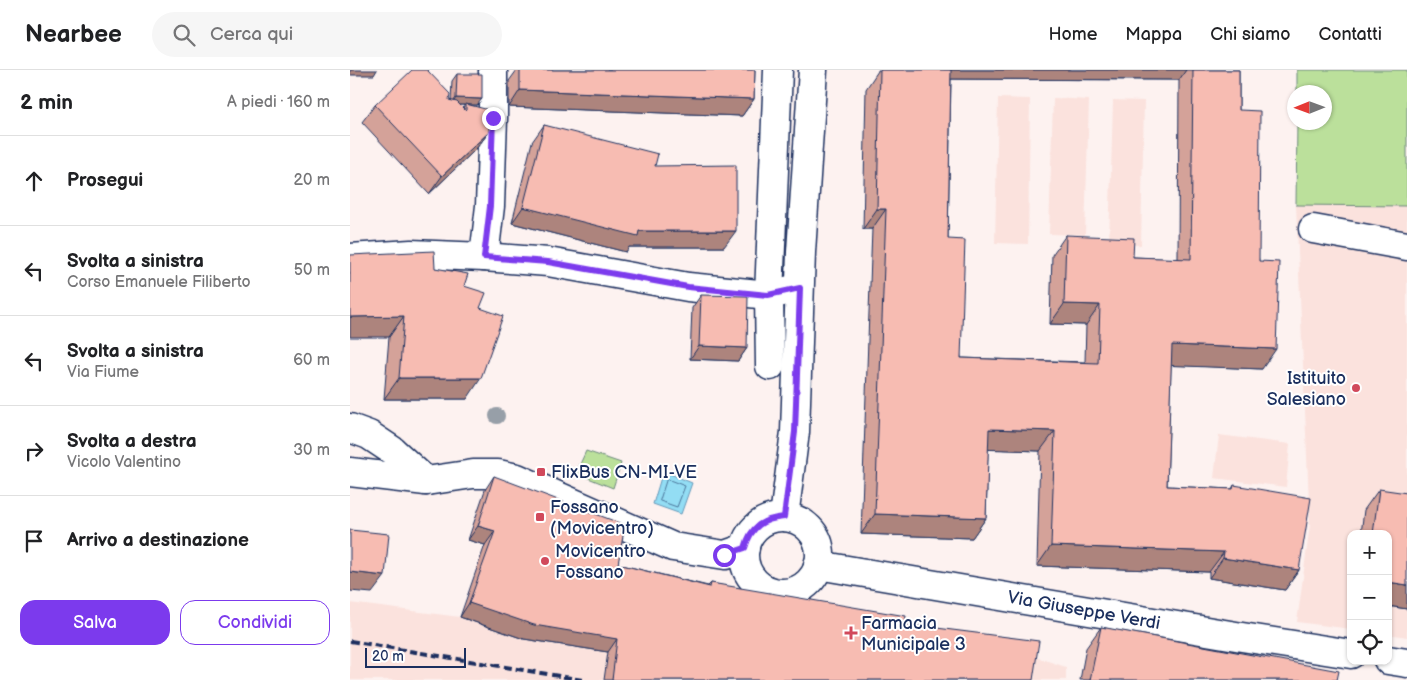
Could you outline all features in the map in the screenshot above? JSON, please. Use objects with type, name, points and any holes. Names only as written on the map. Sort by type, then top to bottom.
[{"type":"street","points":[[484,257],[490,206],[493,70]]},
{"type":"street","points":[[770,366],[768,295],[778,70]]},
{"type":"street","points":[[784,517],[795,432],[800,288],[812,70]]},
{"type":"street","points":[[1313,229],[1407,246]]},
{"type":"street","points":[[350,258],[410,254],[484,257],[548,262],[688,287],[768,295],[800,288]]},
{"type":"street","points":[[350,428],[369,435],[392,451],[426,480]]},
{"type":"street","points":[[350,472],[426,480],[473,474],[498,474],[517,478],[673,547],[724,555],[745,548]]},
{"type":"street","points":[[784,517],[795,519],[805,524],[813,533],[818,543],[820,554],[813,577],[804,586],[780,593],[768,590],[757,583],[748,573],[744,561],[748,538],[754,528],[763,522],[784,517]]},
{"type":"street","name":"Via Giuseppe Verdi","points":[[818,565],[1242,638],[1347,653]]},
{"type":"street","points":[[1392,661],[1407,663]]},
{"type":"shaded area","name":"Istituito Salesiano","points":[[1297,70],[1407,70],[1407,637],[1392,635],[1392,530],[1347,530],[1347,628],[1297,622],[1310,525],[1296,205],[1297,130],[1332,130],[1332,85],[1297,85]]},
{"type":"shaded area","points":[[998,98],[1030,99],[1028,244],[995,243]]},
{"type":"shaded area","points":[[1053,98],[1089,100],[1085,235],[1049,234]]},
{"type":"shaded area","points":[[1113,100],[1144,101],[1141,245],[1109,245]]},
{"type":"shaded area","points":[[1219,435],[1290,444],[1286,487],[1214,478]]},
{"type":"shaded area","points":[[350,603],[460,617],[524,639],[638,656],[1029,655],[1066,667],[1066,680],[350,680]]},
{"type":"green space","points":[[1297,70],[1407,70],[1407,206],[1296,205],[1297,130],[1332,130],[1332,85],[1297,85]]},
{"type":"green space","points":[[586,451],[621,463],[613,488],[576,473]]},
{"type":"water","points":[[663,471],[692,483],[681,514],[653,504]]},
{"type":"building","points":[[412,70],[427,70],[450,94],[449,100],[457,102],[466,111],[466,104],[489,110],[489,132],[442,176],[375,105]]},
{"type":"building","points":[[520,70],[755,70],[754,99],[520,90]]},
{"type":"building","points":[[880,70],[951,70],[948,239],[965,240],[961,358],[1098,363],[1100,305],[1064,304],[1066,235],[1134,238],[1133,257],[1191,259],[1193,70],[1239,70],[1239,110],[1260,111],[1259,261],[1279,262],[1276,349],[1172,345],[1167,486],[1233,489],[1234,485],[1311,498],[1299,570],[1223,558],[1224,552],[1051,546],[1055,431],[989,429],[986,518],[875,514],[886,209],[877,209]]},
{"type":"building","points":[[457,74],[482,74],[482,99],[456,98]]},
{"type":"building","points":[[544,125],[658,154],[655,166],[736,165],[736,231],[639,231],[638,236],[523,207]]},
{"type":"building","points":[[434,251],[435,268],[468,274],[464,286],[486,293],[480,308],[503,316],[481,378],[399,378],[404,316],[350,317],[350,255]]},
{"type":"building","points":[[701,295],[748,296],[747,348],[699,346]]},
{"type":"building","points":[[494,476],[625,525],[618,564],[710,587],[711,583],[906,616],[905,624],[1039,641],[1033,680],[612,680],[617,639],[534,625],[469,603],[495,531],[478,526]]},
{"type":"building","points":[[1379,489],[1407,493],[1407,585],[1392,583],[1392,530],[1374,530]]},
{"type":"building","points":[[350,530],[389,534],[385,576],[350,572]]},
{"type":"building","points":[[1101,627],[1339,671],[1337,680],[1090,680]]},
{"type":"railway","points":[[350,641],[583,680]]},
{"type":"place","name":"Istituito Salesiano","points":[[1356,388]]},
{"type":"place","name":"FlixBus CN-MI-VE","points":[[541,472]]},
{"type":"place","name":"Fossano (Movicentro)","points":[[540,517]]},
{"type":"place","name":"Movicentro Fossano","points":[[545,561]]},
{"type":"place","name":"Farmacia Municipale 3","points":[[851,633]]},
{"type":"route","points":[[493,118],[490,206],[484,257],[548,262],[688,287],[768,295],[800,288],[795,432],[784,517],[763,522],[754,528],[745,548],[724,555]]}]
